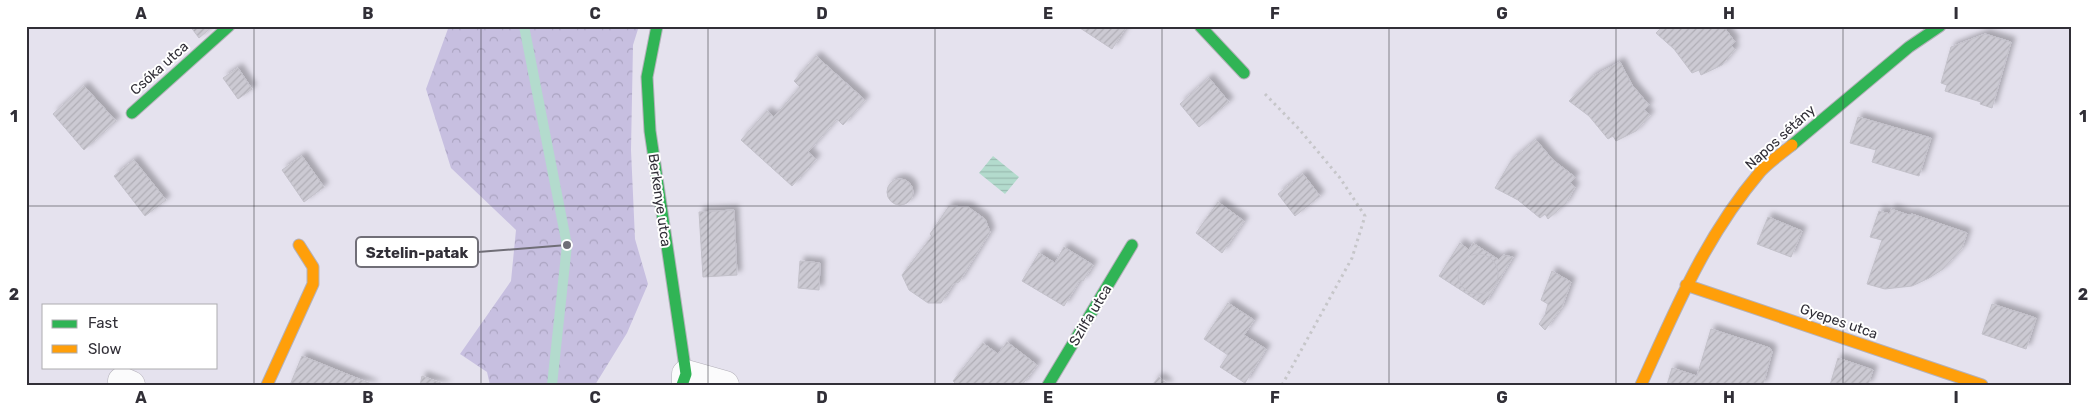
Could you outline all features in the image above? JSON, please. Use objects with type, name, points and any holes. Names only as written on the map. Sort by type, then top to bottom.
[{"type":"street","name":"Csóka utca","points":[[132,113],[229,26]]},
{"type":"street","name":"Berkenye utca","points":[[657,26],[647,77],[650,131],[685,381]]},
{"type":"street","points":[[1200,26],[1244,73]]},
{"type":"street","name":"Napos sétány","points":[[1640,385],[1686,286],[1713,235],[1761,171],[1867,81],[1940,26]]},
{"type":"street","points":[[266,385],[313,284],[313,267],[299,245]]},
{"type":"street","name":"Szilfa utca","points":[[1048,385],[1132,245]]},
{"type":"street","name":"Gyepes utca","points":[[1686,286],[1982,385]]},
{"type":"street","points":[[685,381],[725,385]]},
{"type":"path","points":[[1244,73],[1299,129],[1323,157],[1340,178],[1364,216],[1352,258],[1282,385]]},
{"type":"green space","points":[[449,26],[639,26],[633,45],[631,150],[635,239],[648,284],[627,333],[595,385],[490,385],[487,372],[460,354],[511,281],[516,230],[451,168],[426,89]]},
{"type":"shaded area","points":[[993,156],[1019,177],[1005,194],[979,173]]},
{"type":"building","points":[[190,26],[213,26],[199,38]]},
{"type":"building","points":[[1077,26],[1127,26],[1112,49]]},
{"type":"building","points":[[1663,26],[1723,26],[1735,42],[1731,45],[1735,49],[1722,65],[1701,75],[1699,70],[1692,73],[1674,49],[1656,33]]},
{"type":"building","points":[[1985,34],[2011,42],[1992,108],[1980,104],[1981,102],[1945,91],[1947,85],[1941,83],[1951,47]]},
{"type":"building","points":[[816,56],[865,100],[843,125],[837,119],[808,152],[816,159],[792,186],[741,140],[767,111],[774,117],[800,87],[794,81]]},
{"type":"building","points":[[1620,62],[1632,85],[1649,105],[1644,110],[1650,115],[1636,131],[1616,141],[1613,136],[1608,139],[1589,116],[1569,101],[1592,77]]},
{"type":"building","points":[[238,68],[252,89],[238,99],[223,78]]},
{"type":"building","points":[[1209,78],[1229,102],[1199,127],[1180,104]]},
{"type":"building","points":[[84,86],[116,121],[84,150],[53,114]]},
{"type":"building","points":[[1858,117],[1931,138],[1919,176],[1872,162],[1876,150],[1850,143]]},
{"type":"building","points":[[1536,140],[1553,160],[1575,177],[1570,183],[1575,187],[1566,203],[1548,219],[1545,214],[1540,218],[1518,200],[1495,188],[1511,161]]},
{"type":"building","points":[[302,156],[324,187],[304,202],[282,170]]},
{"type":"building","points":[[134,160],[166,200],[145,216],[114,176]]},
{"type":"building","points":[[1303,174],[1320,196],[1295,216],[1278,194]]},
{"type":"building","points":[[900,179],[909,183],[913,192],[909,201],[900,205],[891,201],[887,192],[891,183]]},
{"type":"building","points":[[1218,202],[1244,221],[1222,253],[1196,233]]},
{"type":"building","points":[[949,206],[968,207],[985,219],[990,232],[959,282],[953,284],[941,303],[928,303],[909,290],[902,275],[932,236],[930,234]]},
{"type":"building","points":[[1891,209],[1909,215],[1912,214],[1967,233],[1962,248],[1943,269],[1912,286],[1885,289],[1867,284],[1882,240],[1870,237],[1879,211],[1890,214]]},
{"type":"building","points":[[734,210],[737,275],[703,277],[699,212]]},
{"type":"building","points":[[1768,217],[1802,231],[1791,257],[1757,244]]},
{"type":"building","points":[[1460,243],[1469,250],[1473,243],[1499,260],[1503,255],[1513,257],[1484,305],[1439,276]]},
{"type":"building","points":[[1064,247],[1093,265],[1083,281],[1080,280],[1064,306],[1022,281],[1039,253],[1055,263]]},
{"type":"building","points":[[1482,254],[1489,257],[1495,263],[1498,274],[1497,282],[1489,291],[1482,294],[1474,294],[1467,291],[1459,282],[1458,270],[1461,263],[1470,255]]},
{"type":"building","points":[[800,261],[820,263],[819,290],[798,288]]},
{"type":"building","points":[[1552,271],[1571,282],[1562,307],[1545,330],[1539,324],[1545,315],[1548,304],[1541,300]]},
{"type":"building","points":[[1228,303],[1254,320],[1244,335],[1266,349],[1245,383],[1220,367],[1228,355],[1204,339]]},
{"type":"building","points":[[1992,304],[2036,318],[2026,349],[1982,334]]},
{"type":"building","points":[[1711,329],[1770,348],[1772,352],[1763,385],[1667,385],[1672,368],[1697,376]]},
{"type":"building","points":[[1007,342],[1037,365],[1022,385],[957,385],[953,381],[983,343],[998,354]]},
{"type":"building","points":[[302,356],[374,385],[290,385]]},
{"type":"building","points":[[1838,358],[1873,370],[1868,385],[1830,385]]},
{"type":"building","points":[[422,376],[446,385],[420,385]]},
{"type":"building","points":[[1159,377],[1169,385],[1152,385]]},
{"type":"waterway","points":[[524,26],[567,245],[552,385]]},
{"type":"traffic: fast","points":[[132,113],[229,26]]},
{"type":"traffic: fast","points":[[657,26],[647,77],[650,131],[686,374],[682,385]]},
{"type":"traffic: fast","points":[[1200,26],[1244,73]]},
{"type":"traffic: fast","points":[[1792,145],[1909,47],[1940,26]]},
{"type":"traffic: fast","points":[[1048,385],[1132,245]]},
{"type":"traffic: slow","points":[[1641,385],[1693,274],[1723,222],[1760,172],[1792,145]]},
{"type":"traffic: slow","points":[[267,385],[313,284],[313,267],[299,245]]},
{"type":"traffic: slow","points":[[1686,285],[1982,385]]},
{"type":"place","name":"Sztelin-patak","points":[[567,245]]}]
